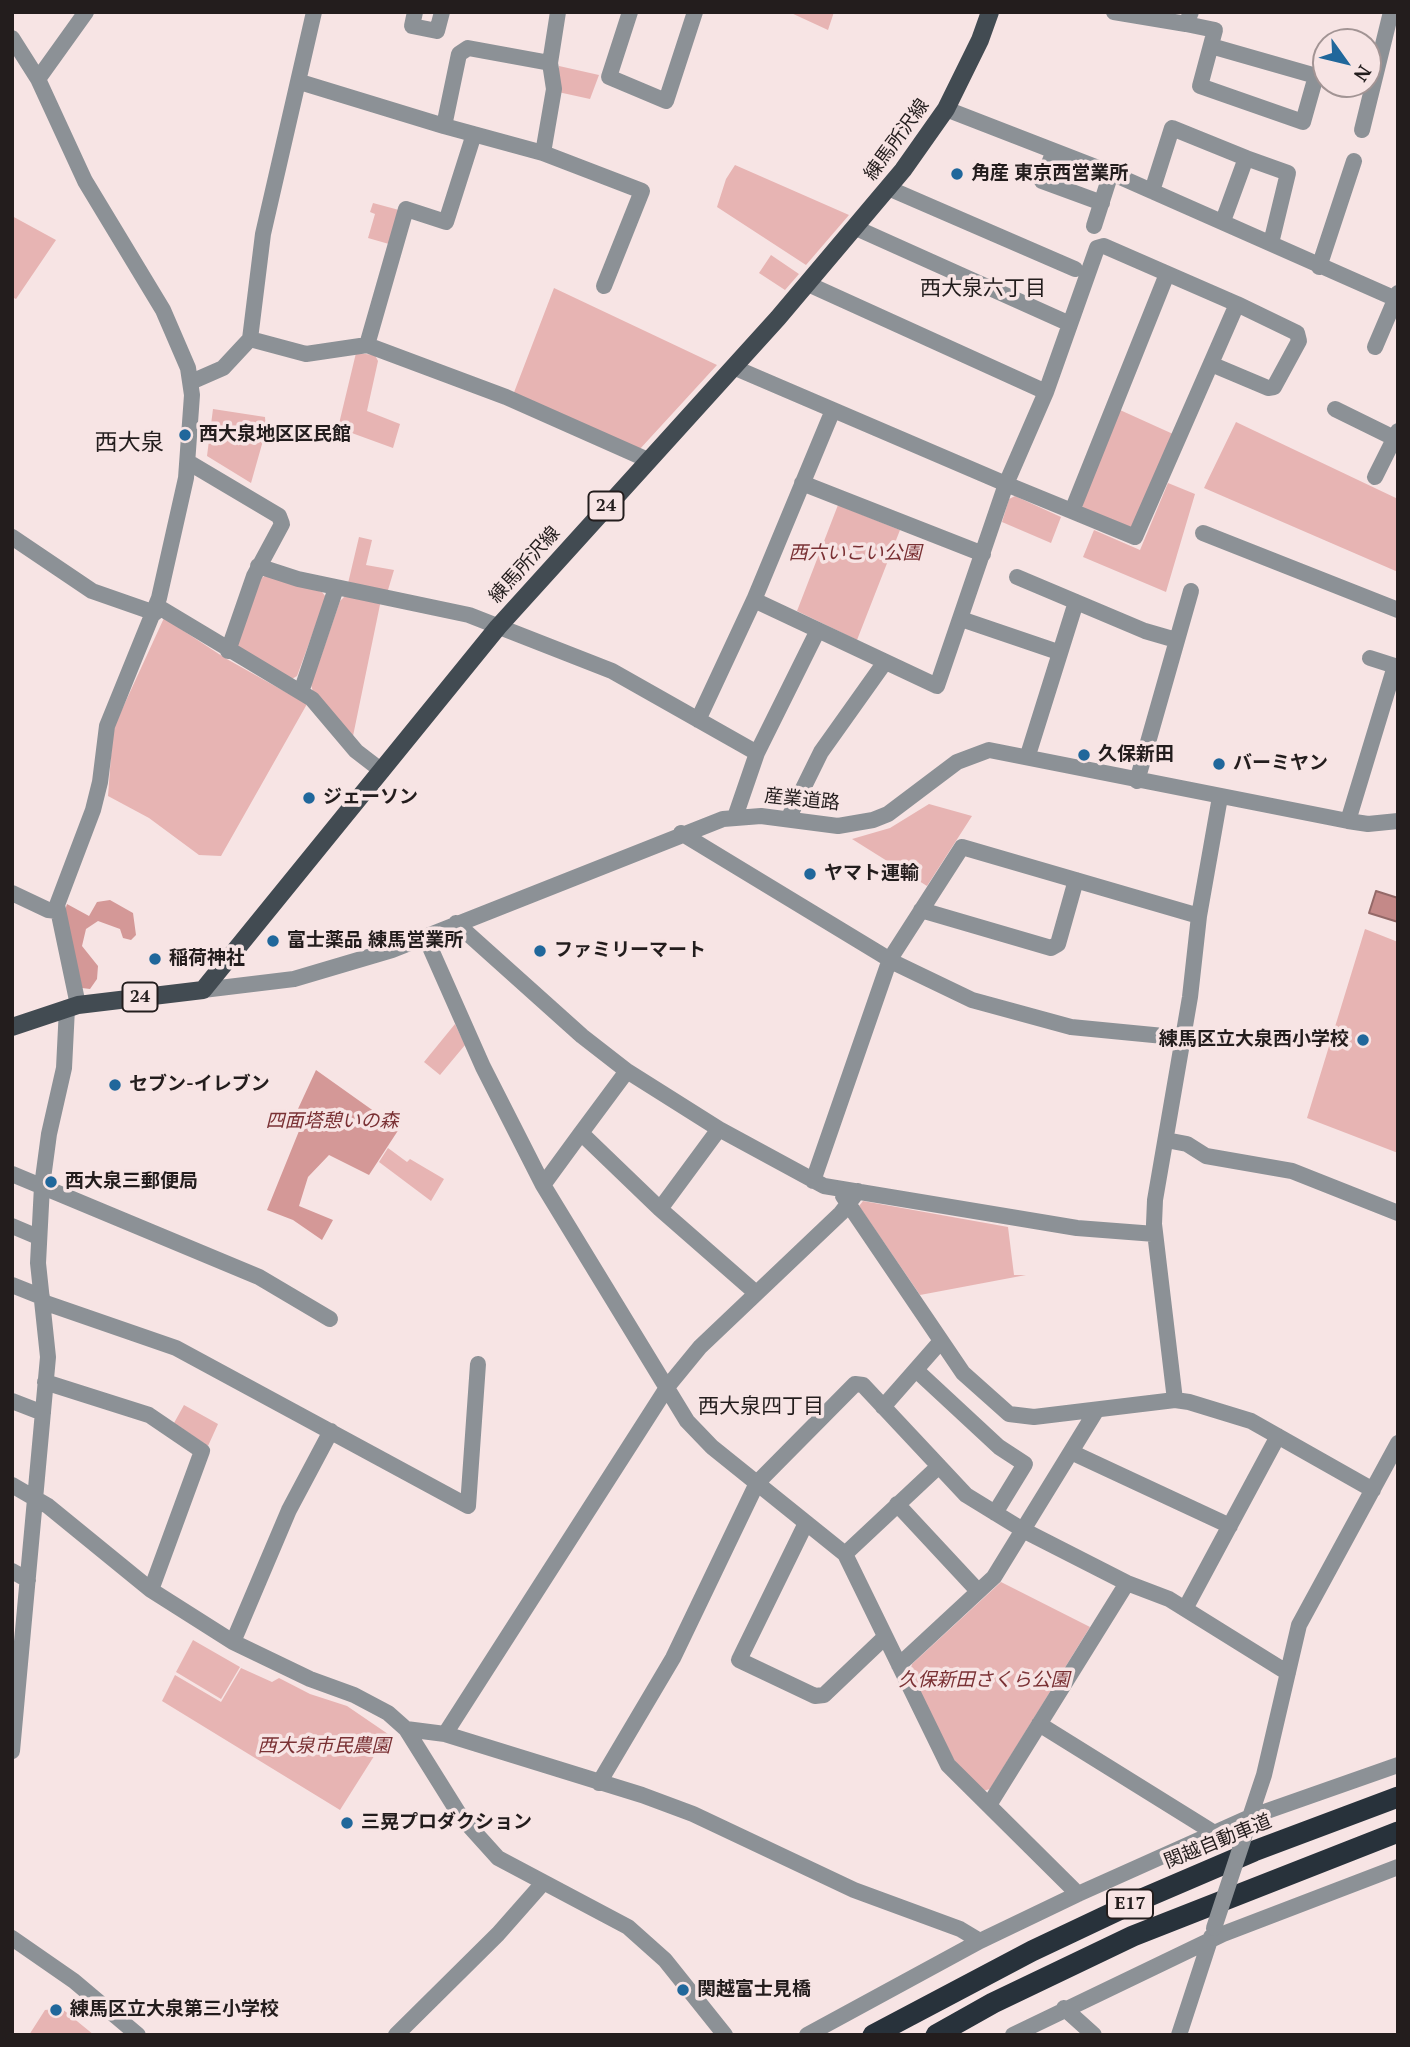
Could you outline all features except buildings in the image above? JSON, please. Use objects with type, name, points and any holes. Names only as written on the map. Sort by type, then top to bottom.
[{"type":"highway","name":"関越自動車道","points":[[873,2035],[1032,1951],[1142,1899],[1254,1851],[1398,1797]]},
{"type":"highway","name":"E17","points":[[936,2035],[993,2003],[1133,1936],[1398,1832]]},
{"type":"main road","name":"練馬所沢線","points":[[203,990],[498,627],[856,228],[926,140],[946,108],[980,40],[990,12]]},
{"type":"main road","name":"24","points":[[12,1027],[72,1007],[203,990]]},
{"type":"street","points":[[38,79],[86,12]]},
{"type":"street","points":[[191,382],[223,368],[250,339],[263,234],[314,12]]},
{"type":"street","points":[[415,12],[412,26],[437,31],[442,12]]},
{"type":"street","points":[[543,153],[554,89],[550,63],[558,12]]},
{"type":"street","points":[[630,12],[609,77],[666,101],[695,12]]},
{"type":"street","points":[[1114,12],[1189,18],[1215,30],[1200,86],[1303,122],[1316,76],[1211,46]]},
{"type":"street","points":[[1362,131],[1391,12]]},
{"type":"street","points":[[12,38],[38,79],[85,181],[163,310],[182,351],[191,382],[192,409],[188,462],[156,609],[107,726],[95,801],[57,911],[72,1007],[64,1068],[49,1134],[42,1186],[38,1237],[48,1357],[12,1751]]},
{"type":"street","points":[[444,125],[458,54],[468,48],[550,63]]},
{"type":"street","points":[[300,82],[543,153],[642,191],[604,286]]},
{"type":"street","points":[[946,108],[1111,173],[1223,221],[1319,267],[1397,296],[1376,347]]},
{"type":"street","points":[[1152,191],[1172,128],[1288,173],[1271,243]]},
{"type":"street","points":[[367,345],[406,209],[446,222],[474,134]]},
{"type":"street","points":[[1054,151],[1042,181],[1102,203]]},
{"type":"street","points":[[1223,221],[1246,158]]},
{"type":"street","points":[[1319,267],[1354,161]]},
{"type":"street","points":[[1094,226],[1111,173]]},
{"type":"street","points":[[888,188],[1075,269]]},
{"type":"street","points":[[856,228],[1070,324]]},
{"type":"street","points":[[754,600],[937,686],[1006,484],[1046,392],[1097,248],[1104,246],[1297,333],[1299,341],[1274,387],[1268,388],[1211,364]]},
{"type":"street","points":[[1072,511],[1167,274]]},
{"type":"street","points":[[808,284],[1046,392]]},
{"type":"street","points":[[733,367],[1135,537],[1237,304]]},
{"type":"street","points":[[250,339],[306,354],[367,345],[484,388],[648,460]]},
{"type":"street","points":[[1335,409],[1396,434],[1392,457],[1375,477]]},
{"type":"street","points":[[698,720],[754,600],[833,410]]},
{"type":"street","points":[[188,462],[279,516],[282,524],[258,566],[228,652]]},
{"type":"street","points":[[802,484],[983,554]]},
{"type":"street","points":[[1203,533],[1398,610]]},
{"type":"street","points":[[12,537],[92,591],[156,609],[301,692],[312,699],[356,751],[382,771]]},
{"type":"street","points":[[258,566],[336,588],[469,615],[603,667],[757,753]]},
{"type":"street","points":[[1017,577],[1145,631],[1176,640]]},
{"type":"street","points":[[301,692],[336,588]]},
{"type":"street","points":[[1137,780],[1191,591]]},
{"type":"street","points":[[1028,755],[1058,652],[1076,602]]},
{"type":"street","points":[[961,618],[1058,652]]},
{"type":"street","points":[[735,817],[757,753],[818,630]]},
{"type":"street","points":[[1348,821],[1395,666],[1370,658]]},
{"type":"street","points":[[788,819],[821,752],[885,662]]},
{"type":"street","name":"産業道路","points":[[203,990],[295,979],[392,950],[681,833],[735,817],[788,819],[838,826],[873,820],[888,814],[968,755],[989,750],[1028,755],[1137,780],[1348,821],[1368,824],[1398,821]]},
{"type":"street","points":[[1175,1400],[1155,1234],[1155,1200],[1220,797]]},
{"type":"street","points":[[681,833],[890,959],[972,1000],[1071,1027],[1174,1037],[1182,1041]]},
{"type":"street","points":[[813,1181],[890,959],[962,847],[1199,916]]},
{"type":"street","points":[[921,910],[1051,948],[1058,944],[1076,880]]},
{"type":"street","points":[[12,893],[48,910],[57,911]]},
{"type":"street","points":[[456,923],[582,1036],[627,1071],[719,1129],[813,1181],[853,1198],[1077,1228],[1155,1234]]},
{"type":"street","points":[[425,936],[483,1067],[542,1185],[687,1421],[712,1447],[845,1554],[948,1765],[1078,1894]]},
{"type":"street","points":[[542,1185],[627,1071]]},
{"type":"street","points":[[660,1209],[719,1129]]},
{"type":"street","points":[[581,1133],[660,1209],[756,1293]]},
{"type":"street","points":[[1166,1140],[1187,1144],[1206,1156],[1292,1171],[1398,1213]]},
{"type":"street","points":[[12,1174],[259,1277],[330,1319]]},
{"type":"street","points":[[445,1734],[667,1386],[700,1347],[853,1198]]},
{"type":"street","points":[[853,1198],[963,1373],[1009,1414],[1034,1417],[1175,1400],[1237,1416],[1373,1490]]},
{"type":"street","points":[[12,1226],[38,1237]]},
{"type":"street","points":[[12,1285],[42,1299],[176,1348],[468,1506],[478,1364]]},
{"type":"street","points":[[883,1407],[941,1341]]},
{"type":"street","points":[[916,1370],[999,1447],[1025,1464],[995,1513]]},
{"type":"street","points":[[46,1382],[149,1415],[202,1451],[151,1590]]},
{"type":"street","points":[[598,1783],[673,1658],[757,1483],[855,1384],[863,1385],[966,1495],[1023,1530],[1185,1609],[1288,1673]]},
{"type":"street","points":[[12,1401],[43,1413]]},
{"type":"street","points":[[898,1665],[994,1577],[1096,1411]]},
{"type":"street","points":[[233,1642],[289,1510],[331,1431]]},
{"type":"street","points":[[1185,1609],[1278,1436]]},
{"type":"street","points":[[1179,2035],[1264,1775],[1299,1625],[1398,1443]]},
{"type":"street","points":[[1072,1452],[1230,1526]]},
{"type":"street","points":[[845,1554],[939,1466]]},
{"type":"street","points":[[12,1485],[36,1498],[151,1590],[233,1642],[310,1679],[354,1695],[388,1713],[405,1729],[475,1835],[498,1858],[628,1927],[665,1961],[725,2035]]},
{"type":"street","points":[[897,1504],[978,1591]]},
{"type":"street","points":[[806,1524],[739,1660],[815,1696],[824,1695],[885,1637]]},
{"type":"street","points":[[12,1571],[28,1580]]},
{"type":"street","points":[[989,1805],[1127,1583]]},
{"type":"street","points":[[1039,1724],[1216,1834]]},
{"type":"street","points":[[405,1729],[445,1734],[642,1795],[693,1814],[772,1854],[855,1889],[960,1928],[980,1941]]},
{"type":"street","points":[[807,2035],[980,1941],[1078,1894],[1216,1834],[1398,1765]]},
{"type":"street","points":[[1013,2035],[1211,1936],[1223,1934],[1398,1867]]},
{"type":"street","points":[[396,2035],[498,1934],[543,1883]]},
{"type":"street","points":[[12,1938],[74,1981],[138,2035]]},
{"type":"street","points":[[1064,2008],[1094,2035]]},
{"type":"green space","points":[[789,12],[834,12],[828,30]]},
{"type":"green space","points":[[559,66],[599,75],[590,99],[558,92]]},
{"type":"green space","points":[[735,165],[849,215],[806,265],[717,207],[726,179]]},
{"type":"green space","points":[[373,203],[399,210],[389,244],[368,238],[375,214],[370,212]]},
{"type":"green space","points":[[12,216],[56,240],[16,299],[12,297]]},
{"type":"green space","points":[[771,255],[799,274],[785,290],[759,273]]},
{"type":"green space","points":[[554,288],[717,365],[639,450],[513,395]]},
{"type":"green space","points":[[356,353],[375,355],[378,361],[367,411],[400,424],[393,448],[338,428]]},
{"type":"green space","points":[[213,409],[265,417],[266,430],[251,483],[207,456]]},
{"type":"green space","points":[[1120,410],[1173,434],[1133,527],[1127,530],[1085,511],[1082,505]]},
{"type":"green space","points":[[1236,422],[1398,499],[1398,572],[1204,488]]},
{"type":"green space","points":[[1168,483],[1195,494],[1166,592],[1083,557],[1094,530],[1140,550]]},
{"type":"green space","points":[[1015,496],[1061,517],[1051,543],[1002,522],[1009,499]]},
{"type":"green space","name":"西六いこい公園","points":[[838,505],[900,530],[857,640],[797,611]]},
{"type":"green space","points":[[359,537],[372,540],[366,565],[394,570],[388,590],[383,590],[353,736],[313,692],[311,685],[340,601],[345,596]]},
{"type":"green space","points":[[266,575],[322,592],[326,597],[297,676],[290,680],[237,646],[260,579]]},
{"type":"green space","points":[[164,618],[225,658],[307,704],[221,856],[199,855],[149,818],[108,796],[113,729]]},
{"type":"green space","points":[[929,804],[972,816],[927,886],[852,839],[890,828]]},
{"type":"green space","points":[[110,900],[133,913],[136,935],[131,940],[123,938],[120,929],[98,921],[86,929],[82,946],[98,966],[97,979],[90,989],[82,988],[65,910],[67,904],[89,916],[97,902]]},
{"type":"green space","points":[[1365,929],[1398,942],[1398,1153],[1307,1118]]},
{"type":"green space","points":[[455,1024],[465,1045],[440,1075],[424,1062]]},
{"type":"green space","name":"四面塔憩いの森","points":[[316,1070],[399,1129],[369,1175],[329,1155],[308,1177],[299,1206],[333,1220],[322,1240],[293,1220],[267,1210],[299,1131],[291,1124]]},
{"type":"green space","points":[[388,1148],[407,1162],[410,1159],[444,1179],[431,1201],[379,1162]]},
{"type":"green space","points":[[863,1201],[1008,1227],[1014,1275],[1026,1275],[920,1295],[859,1206]]},
{"type":"green space","points":[[184,1405],[218,1424],[208,1446],[174,1423]]},
{"type":"green space","name":"久保新田さくら公園","points":[[1001,1582],[1090,1627],[990,1789],[983,1791],[954,1760],[910,1673],[912,1664]]},
{"type":"green space","points":[[193,1640],[240,1667],[221,1699],[176,1672]]},
{"type":"green space","name":"西大泉市民農園","points":[[241,1668],[272,1682],[279,1678],[310,1694],[347,1706],[388,1734],[340,1810],[162,1701],[175,1675],[221,1702]]},
{"type":"green space","points":[[61,2008],[94,2035],[29,2035],[45,2010]]},
{"type":"shaded area","points":[[1376,891],[1398,898],[1398,922],[1369,913]]},
{"type":"place","name":"角産 東京西営業所","points":[[957,174]]},
{"type":"place","name":"西大泉地区区民館","points":[[185,435]]},
{"type":"place","name":"久保新田","points":[[1084,755]]},
{"type":"place","name":"バーミヤン","points":[[1219,764]]},
{"type":"place","name":"ジェーソン","points":[[309,798]]},
{"type":"place","name":"ヤマト運輸","points":[[810,874]]},
{"type":"place","name":"富士薬品 練馬営業所","points":[[273,941]]},
{"type":"place","name":"ファミリーマート","points":[[540,951]]},
{"type":"place","name":"稲荷神社","points":[[155,959]]},
{"type":"place","name":"練馬区立大泉西小学校","points":[[1363,1040]]},
{"type":"place","name":"セブン-イレブン","points":[[115,1085]]},
{"type":"place","name":"西大泉三郵便局","points":[[51,1182]]},
{"type":"place","name":"三晃プロダクション","points":[[347,1823]]},
{"type":"place","name":"関越富士見橋","points":[[683,1990]]},
{"type":"place","name":"練馬区立大泉第三小学校","points":[[56,2010]]},
{"type":"district","name":"西大泉六丁目","points":[[983,289]]},
{"type":"district","name":"西大泉","points":[[129,443]]},
{"type":"district","name":"西大泉四丁目","points":[[761,1407]]}]
